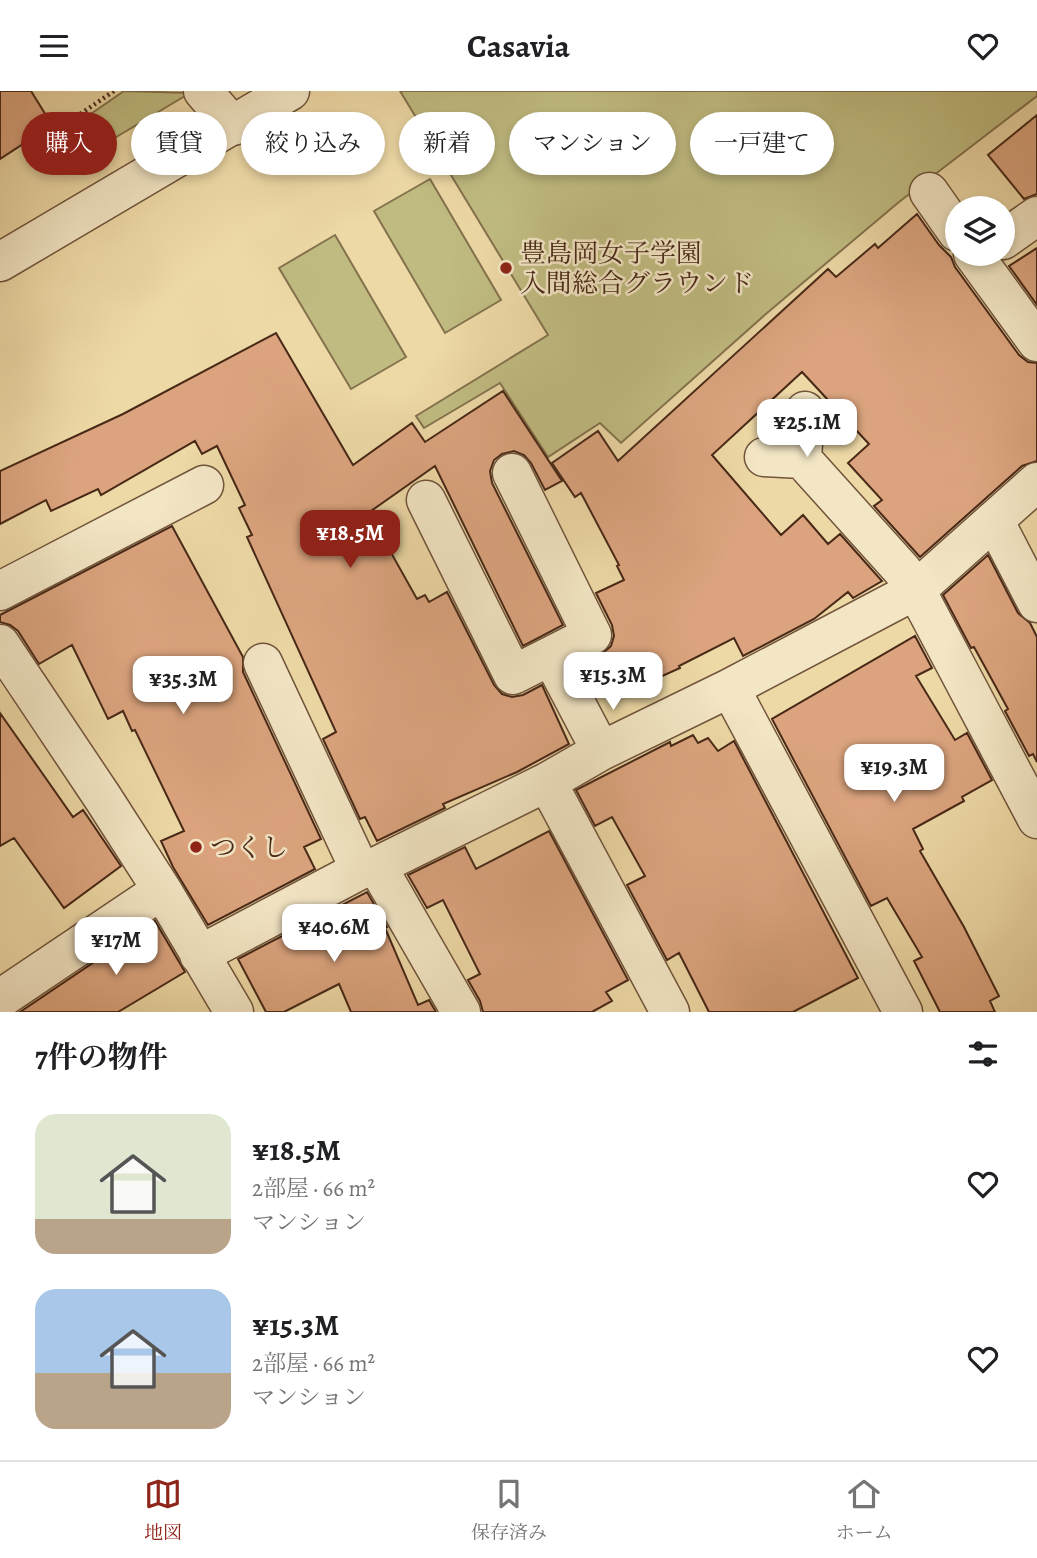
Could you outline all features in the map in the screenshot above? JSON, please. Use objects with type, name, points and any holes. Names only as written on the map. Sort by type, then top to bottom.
[{"type":"street","points":[[203,91],[233,125]]},
{"type":"street","points":[[0,262],[290,91]]},
{"type":"street","points":[[929,192],[945,210]]},
{"type":"street","points":[[1015,228],[1037,216]]},
{"type":"street","points":[[990,266],[1037,342]]},
{"type":"street","points":[[802,459],[805,411]]},
{"type":"street","points":[[764,457],[802,459],[902,570],[916,590],[1037,819]]},
{"type":"street","points":[[426,500],[513,675],[592,635],[512,473]]},
{"type":"street","points":[[199,955],[368,868],[547,782],[601,751],[730,688],[916,590],[1037,482]]},
{"type":"street","points":[[0,591],[204,485]]},
{"type":"street","points":[[994,520],[1037,603]]},
{"type":"street","points":[[551,656],[601,751]]},
{"type":"street","points":[[4,658],[103,797],[234,1012]]},
{"type":"street","points":[[263,663],[368,868],[461,1012]]},
{"type":"street","points":[[730,688],[903,1012]]},
{"type":"street","points":[[547,782],[670,1012]]},
{"type":"street","points":[[0,999],[162,890]]},
{"type":"path","points":[[83,112],[114,91]]},
{"type":"shaded area","points":[[124,91],[190,93],[158,112],[131,112],[131,128],[117,137],[117,112],[94,112]]},
{"type":"shaded area","points":[[400,91],[1037,91],[1037,96],[899,202],[767,313],[621,443],[600,423],[548,457],[500,383],[424,428],[416,416],[548,335],[451,175],[495,175],[495,112],[413,112]]},
{"type":"shaded area","points":[[430,179],[501,300],[445,333],[374,211]]},
{"type":"shaded area","points":[[335,235],[406,357],[351,389],[279,268]]},
{"type":"building","points":[[0,91],[31,91],[44,112],[21,112],[21,145],[0,159]]},
{"type":"building","points":[[1037,115],[1037,194],[1024,199],[988,155]]},
{"type":"building","points":[[917,214],[945,251],[945,266],[955,266],[1019,355],[1028,362],[1037,363],[1037,461],[1022,466],[920,557],[874,506],[882,500],[848,463],[869,444],[802,372],[712,455],[781,535],[803,515],[828,544],[840,534],[882,581],[853,598],[848,592],[814,619],[743,656],[734,638],[679,666],[680,668],[618,696],[608,675],[590,683],[581,665],[602,654],[611,646],[614,636],[612,625],[596,593],[624,580],[617,566],[619,565],[581,493],[575,497],[552,463],[598,431],[618,461],[828,269],[836,277],[875,244],[878,248]]},
{"type":"building","points":[[1037,248],[1037,305],[1009,266],[1015,266],[1015,262]]},
{"type":"building","points":[[276,333],[353,465],[412,423],[425,442],[503,391],[562,481],[545,490],[531,463],[524,455],[514,451],[502,454],[494,460],[490,471],[492,483],[563,625],[523,646],[435,466],[371,511],[378,525],[376,526],[417,599],[425,595],[429,602],[447,592],[494,685],[502,694],[512,697],[523,695],[542,685],[569,744],[517,772],[443,804],[445,808],[377,841],[365,817],[360,819],[323,739],[336,732],[247,537],[252,535],[239,508],[245,505],[217,446],[202,454],[195,441],[101,495],[98,489],[51,511],[46,500],[0,524],[0,471],[123,414]]},
{"type":"building","points":[[172,526],[243,657],[243,672],[321,839],[304,847],[315,869],[208,925],[173,867],[161,841],[184,831],[123,711],[108,719],[72,645],[39,664],[18,631],[0,622],[0,615]]},
{"type":"building","points":[[988,555],[1018,613],[1030,623],[1037,637],[1037,762],[1033,754],[1029,756],[1005,711],[1008,709],[943,595]]},
{"type":"building","points":[[915,636],[932,668],[916,676],[955,740],[967,733],[992,780],[962,797],[964,801],[913,829],[923,849],[920,851],[964,927],[999,996],[990,1001],[995,1012],[940,1012],[914,961],[922,957],[887,898],[871,906],[772,719]]},
{"type":"building","points":[[0,713],[73,817],[83,810],[121,866],[64,908],[14,838],[0,846]]},
{"type":"building","points":[[693,735],[698,743],[708,738],[718,751],[734,741],[858,978],[793,1012],[709,1012],[679,953],[667,960],[627,885],[645,876],[612,817],[595,826],[576,790],[670,742],[671,746]]},
{"type":"building","points":[[549,831],[628,980],[606,992],[612,1001],[592,1012],[483,1012],[468,980],[480,974],[443,900],[427,908],[408,875],[465,847],[476,869]]},
{"type":"building","points":[[367,892],[387,927],[385,928],[418,1005],[429,1000],[436,1012],[351,1012],[339,984],[284,1012],[266,1012],[238,959]]},
{"type":"building","points":[[155,921],[185,972],[118,1012],[20,1012]]},
{"type":"place","name":"豊島岡女子学園 入間総合グラウンド","points":[[506,268]]},
{"type":"place","name":"つくし","points":[[196,847]]}]
